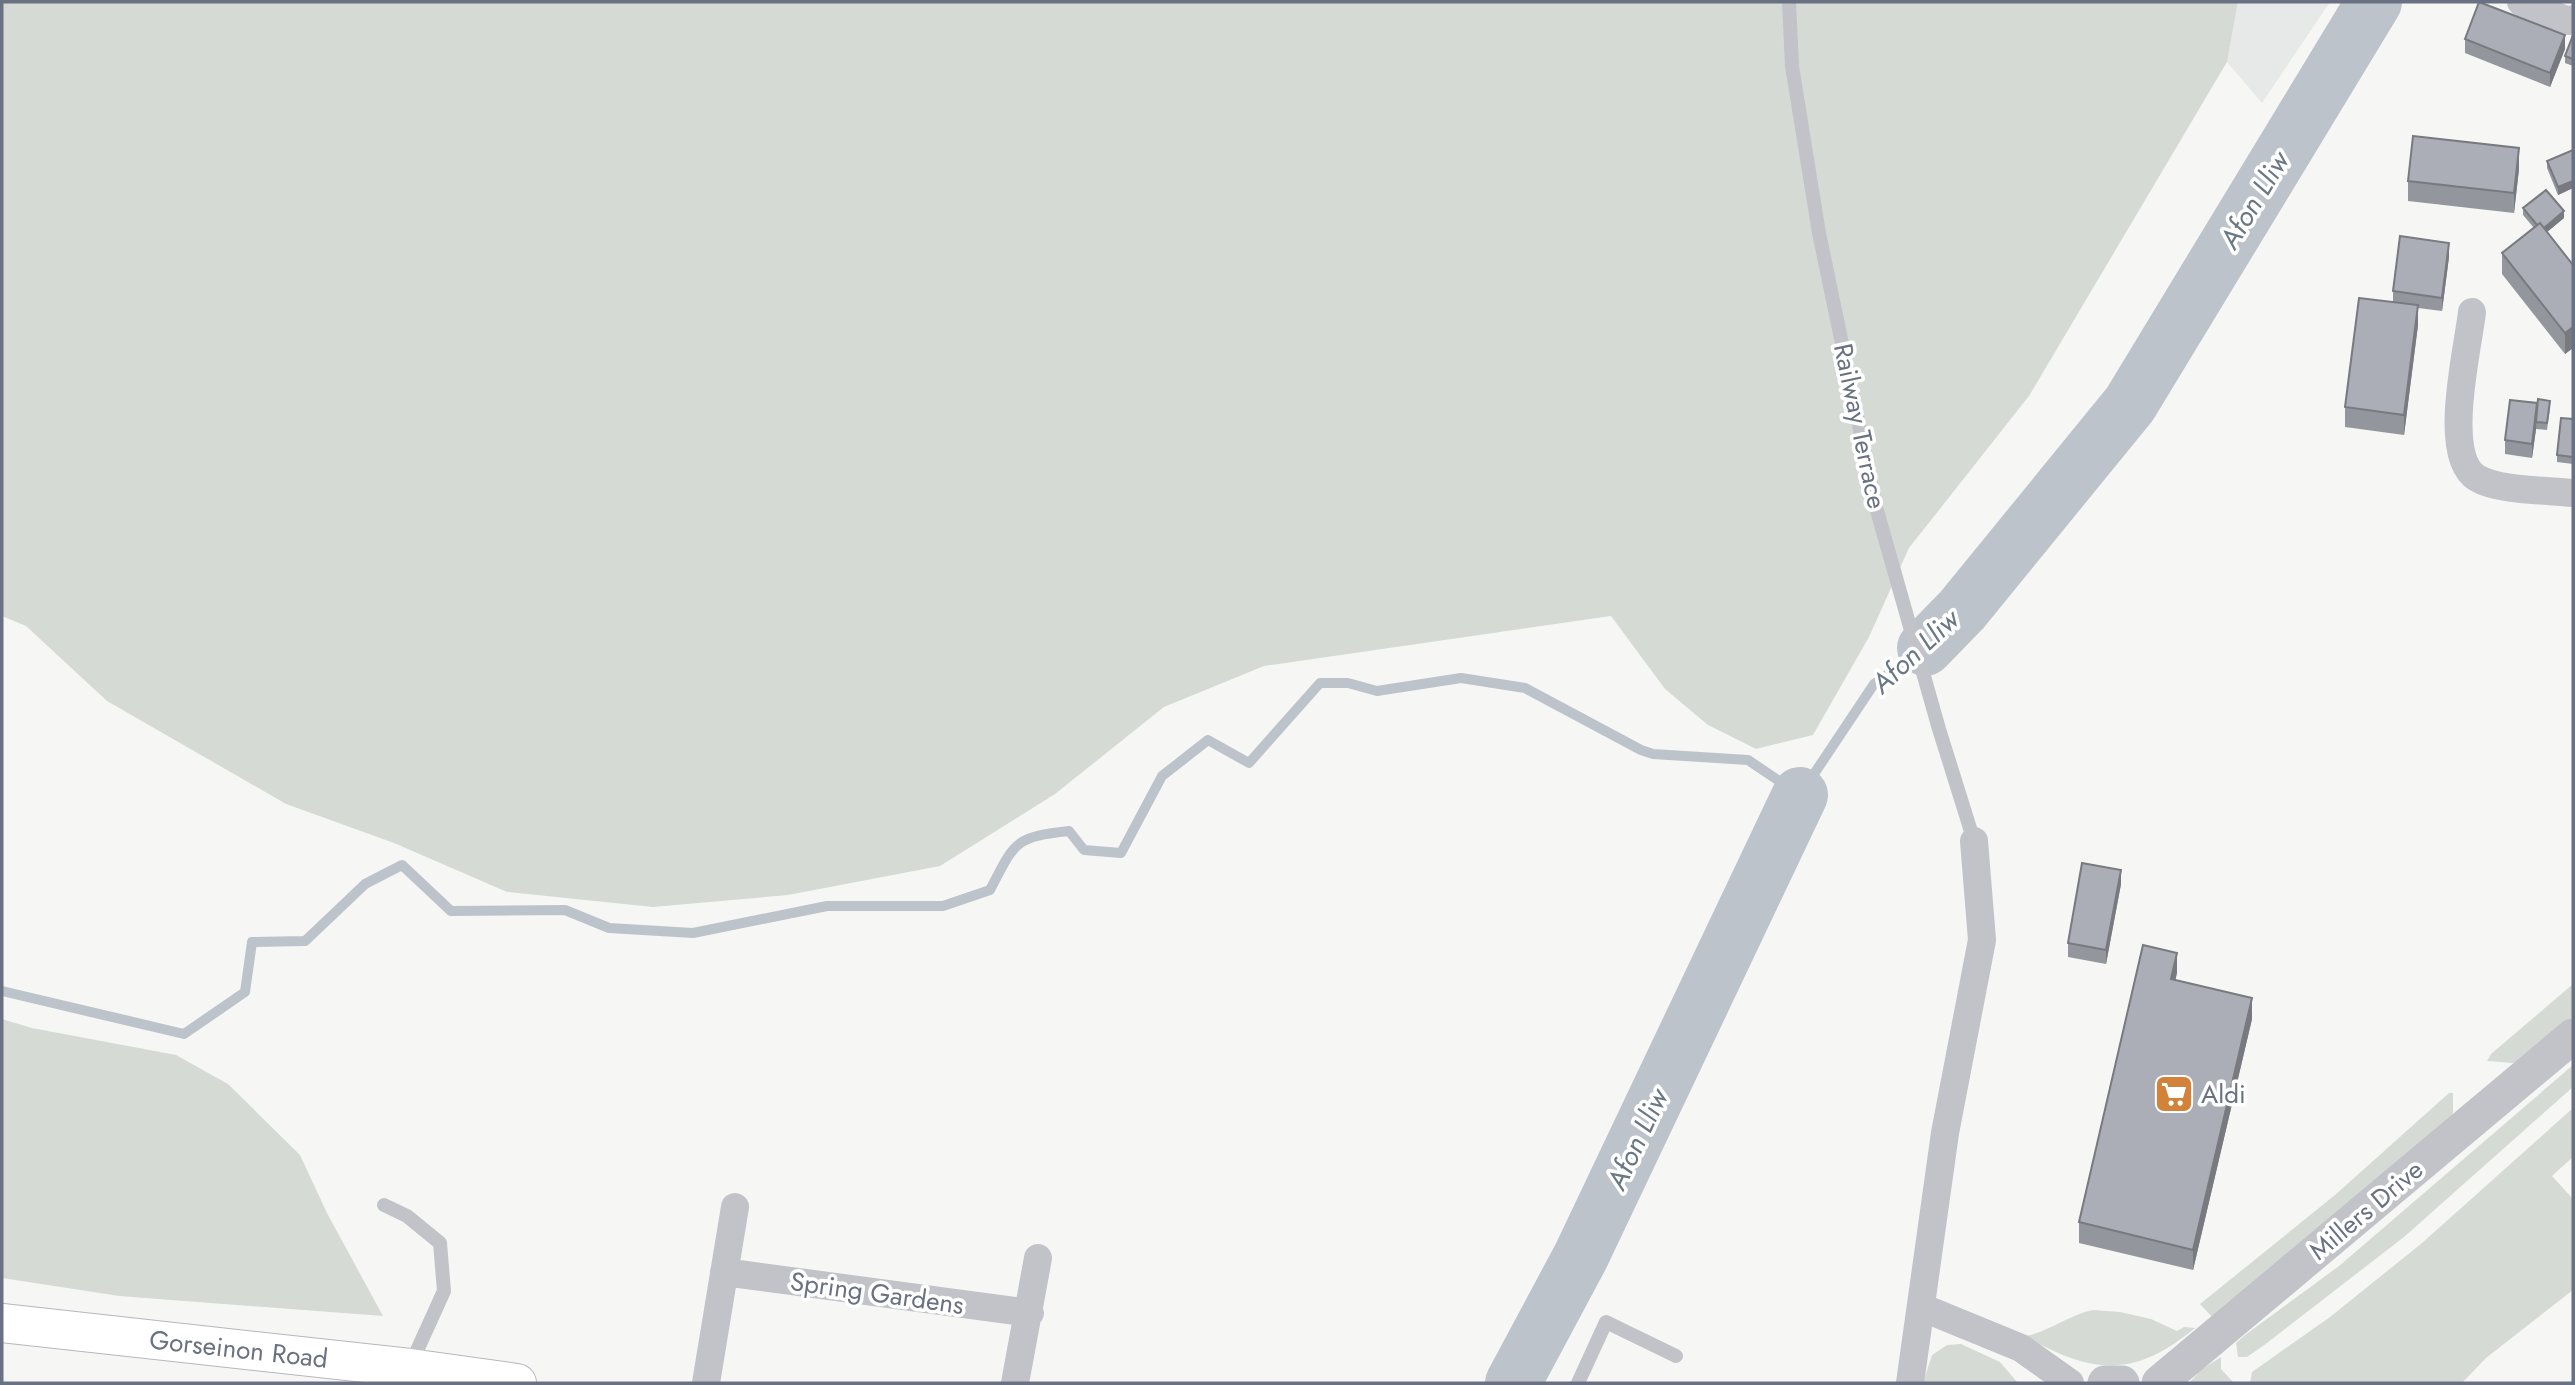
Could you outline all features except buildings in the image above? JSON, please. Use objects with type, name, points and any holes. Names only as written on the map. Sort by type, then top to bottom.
[{"type":"main road","name":"Gorseinon Road","points":[[2,1322],[410,1368],[517,1383]]},
{"type":"street","points":[[2521,2],[2569,21],[2573,19]]},
{"type":"street","points":[[2472,312],[2458,429],[2464,466],[2476,478],[2490,484],[2573,493]]},
{"type":"street","points":[[1910,1383],[1945,1133],[1982,940],[1974,841]]},
{"type":"street","name":"Millers Drive","points":[[2159,1383],[2573,1036]]},
{"type":"street","points":[[706,1383],[735,1207]]},
{"type":"street","points":[[1015,1383],[1038,1258]]},
{"type":"street","name":"Spring Gardens","points":[[724,1272],[1030,1313]]},
{"type":"street","points":[[1921,1307],[2021,1349],[2070,1383]]},
{"type":"street","points":[[2105,1383],[2122,1383]]},
{"type":"lane","name":"Railway Terrace","points":[[1789,2],[1792,66],[1819,233],[1876,507],[1974,841]]},
{"type":"lane","points":[[384,1205],[407,1216],[440,1243],[444,1291],[410,1368]]},
{"type":"lane","points":[[1578,1383],[1606,1322],[1676,1356]]},
{"type":"shaded area","points":[[2,2],[2238,2],[2227,62],[2029,396],[1909,548],[1869,637],[1813,735],[1756,749],[1708,725],[1665,689],[1611,616],[1264,666],[1164,707],[1055,794],[940,866],[788,895],[653,907],[507,892],[394,843],[286,804],[107,701],[26,626],[2,616]]},
{"type":"shaded area","points":[[2238,2],[2330,2],[2262,103],[2227,62]]},
{"type":"shaded area","points":[[2573,984],[2573,1017],[2522,1060],[2513,1063],[2487,1061],[2491,1054]]},
{"type":"shaded area","points":[[2,1019],[32,1028],[176,1055],[228,1084],[300,1155],[327,1213],[383,1316],[119,1296],[2,1278]]},
{"type":"shaded area","points":[[2573,1065],[2573,1087],[2404,1237],[2263,1346],[2247,1357],[2238,1357],[2236,1343],[2245,1335],[2339,1266]]},
{"type":"shaded area","points":[[2449,1093],[2453,1093],[2453,1113],[2446,1128],[2212,1317],[2200,1304],[2335,1195]]},
{"type":"shaded area","points":[[2573,1108],[2573,1157],[2552,1176],[2573,1199],[2573,1290],[2486,1358],[2462,1383],[2250,1383],[2252,1372],[2330,1317],[2422,1243]]},
{"type":"shaded area","points":[[2093,1310],[2120,1312],[2151,1319],[2177,1331],[2184,1327],[2195,1328],[2173,1345],[2152,1356],[2132,1363],[2112,1365],[2092,1364],[2071,1358],[2025,1336]]},
{"type":"shaded area","points":[[1961,1344],[2000,1362],[2018,1383],[1923,1383],[1932,1355],[1947,1345]]},
{"type":"shaded area","points":[[2221,1357],[2221,1369],[2234,1383],[2189,1383],[2202,1369]]},
{"type":"waterway","name":"Afon Lliw","points":[[1925,648],[1962,610],[2130,404],[2374,2]]},
{"type":"waterway","points":[[2,991],[184,1034],[245,992],[252,942],[305,941],[365,884],[402,865],[451,911],[565,910],[609,928],[693,933],[827,906],[943,906],[990,890],[1011,852],[1026,840],[1037,836],[1069,831],[1084,850],[1121,853],[1162,776],[1208,740],[1249,763],[1320,683],[1348,683],[1377,691],[1461,678],[1525,688],[1641,750],[1653,754],[1748,760],[1800,795],[1874,684],[1925,648]]},
{"type":"waterway","name":"Afon Lliw","points":[[1513,1383],[1581,1256],[1800,795]]},
{"type":"place","name":"Aldi","points":[[2174,1094]]}]
